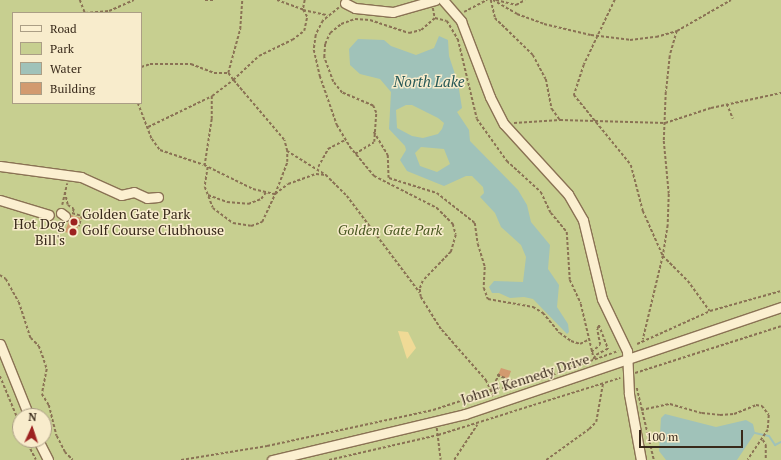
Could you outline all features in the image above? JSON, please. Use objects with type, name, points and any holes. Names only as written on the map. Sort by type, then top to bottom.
[{"type":"street","points":[[443,0],[458,16],[492,102],[504,124],[568,194],[580,212],[602,299],[626,348],[628,358],[628,394],[641,460]]},
{"type":"street","points":[[344,4],[355,8],[393,12],[433,1]]},
{"type":"street","points":[[0,166],[81,178],[116,194],[134,192],[146,198],[158,197]]},
{"type":"street","points":[[0,200],[49,215]]},
{"type":"street","name":"John F Kennedy Drive","points":[[272,460],[422,426],[496,404],[781,307]]},
{"type":"street","points":[[0,344],[3,356],[26,408]]},
{"type":"street","points":[[42,448],[48,460]]},
{"type":"path","points":[[80,0],[85,12]]},
{"type":"path","points":[[97,12],[109,11],[134,0]]},
{"type":"path","points":[[206,0],[214,0]]},
{"type":"path","points":[[228,73],[240,29],[242,0]]},
{"type":"path","points":[[276,0],[303,10],[328,15]]},
{"type":"path","points":[[148,127],[212,96],[233,80],[259,56],[301,34],[307,24],[303,10],[305,0]]},
{"type":"path","points":[[458,16],[487,0]]},
{"type":"path","points":[[492,0],[517,14],[544,24],[597,36],[630,40],[656,37],[678,31],[731,0]]},
{"type":"path","points":[[492,0],[495,18],[533,55],[546,79],[552,109],[560,120]]},
{"type":"path","points":[[496,0],[516,5],[525,0]]},
{"type":"path","points":[[615,0],[597,36],[574,95],[593,120],[623,152],[631,165],[643,211],[663,256],[688,281],[710,311]]},
{"type":"path","points":[[433,1],[435,18]]},
{"type":"path","points":[[344,4],[328,15],[316,35],[315,56],[328,98],[345,140],[355,154],[379,179],[437,208],[454,224],[456,235],[451,252],[423,281],[420,293]]},
{"type":"path","points":[[355,154],[374,142],[373,130],[377,120],[374,108],[342,93],[331,78],[324,57],[328,36],[337,26],[350,20],[370,20],[409,33],[420,30],[435,18]]},
{"type":"path","points":[[435,18],[447,21],[456,34],[477,119],[507,161],[541,192],[551,213],[567,232],[570,280],[580,304],[588,339],[595,359]]},
{"type":"path","points":[[643,340],[663,256],[668,202],[664,147],[665,122],[670,56],[678,31]]},
{"type":"path","points":[[142,67],[150,64],[191,64],[214,73],[228,73]]},
{"type":"path","points":[[208,167],[207,195],[221,216],[233,223],[251,226],[262,222],[275,194],[287,162],[287,151],[279,133],[228,73]]},
{"type":"path","points":[[504,124],[560,120],[665,122],[727,104],[781,93]]},
{"type":"path","points":[[204,165],[210,146],[212,96]]},
{"type":"path","points":[[138,104],[155,146],[160,150],[204,165],[266,192],[275,194]]},
{"type":"path","points":[[727,104],[732,118]]},
{"type":"path","points":[[373,130],[388,156],[389,178],[437,193],[475,223],[478,244],[485,267],[484,288],[486,294],[493,301],[523,305],[541,311],[560,333],[571,341],[580,344],[588,339]]},
{"type":"path","points":[[317,168],[328,149],[345,140]]},
{"type":"path","points":[[287,151],[317,168],[326,175],[346,196],[420,293],[442,330],[483,376],[491,390],[496,404]]},
{"type":"path","points":[[275,194],[288,184],[316,174],[326,175]]},
{"type":"path","points":[[66,213],[65,192],[68,178]]},
{"type":"path","points":[[65,192],[68,205],[74,209],[66,213]]},
{"type":"path","points":[[207,195],[227,202],[248,204],[261,199],[266,192]]},
{"type":"path","points":[[66,213],[82,216],[79,227]]},
{"type":"path","points":[[0,275],[6,279],[19,302],[31,338],[39,346],[47,369],[42,394],[49,405],[57,436],[65,452],[73,460]]},
{"type":"path","points":[[637,344],[710,311],[781,291]]},
{"type":"path","points":[[592,352],[600,345],[596,329],[599,325],[608,349],[595,356],[595,359]]},
{"type":"path","points":[[634,374],[781,326]]},
{"type":"path","points":[[181,460],[267,446],[433,410],[491,390],[523,384],[618,350]]},
{"type":"path","points":[[491,390],[498,374],[523,384]]},
{"type":"path","points":[[0,376],[13,408]]},
{"type":"path","points":[[329,460],[438,436],[622,377]]},
{"type":"path","points":[[546,460],[589,429],[596,422],[603,383]]},
{"type":"path","points":[[637,386],[641,410],[654,460]]},
{"type":"path","points":[[641,410],[670,404],[707,414],[720,415],[759,405],[764,408],[769,415],[767,433],[748,460]]},
{"type":"path","points":[[454,460],[478,424]]},
{"type":"path","points":[[438,436],[441,460]]},
{"type":"path","points":[[763,440],[766,445],[766,460]]},
{"type":"path","points":[[30,448],[36,460]]},
{"type":"green space","name":"Golden Gate Park","points":[[0,0],[781,0],[781,460],[0,460]]},
{"type":"sand","points":[[398,331],[408,332],[416,348],[407,359]]},
{"type":"water","name":"North Lake","points":[[439,36],[448,40],[449,56],[458,83],[462,108],[457,112],[469,130],[470,141],[518,190],[527,205],[531,222],[550,245],[548,269],[559,285],[557,307],[568,324],[569,332],[567,334],[533,299],[524,297],[510,298],[499,293],[492,293],[489,287],[494,281],[523,282],[526,257],[521,245],[501,227],[495,213],[480,197],[484,193],[483,187],[472,176],[466,176],[444,186],[407,171],[400,160],[406,150],[405,146],[389,129],[391,92],[380,79],[360,74],[350,65],[349,49],[358,39],[384,40],[391,46],[416,55],[434,48]],"holes":[[[406,105],[412,105],[438,118],[444,123],[442,129],[438,134],[423,138],[412,136],[397,128],[396,110]],[[421,147],[444,149],[450,164],[437,172],[420,166],[415,153]]]},
{"type":"water","points":[[665,414],[716,427],[746,420],[753,424],[755,433],[737,460],[666,460],[659,451],[661,418]]},
{"type":"building","name":"Golden Gate Park Golf Course Clubhouse","points":[[71,215],[81,218],[75,235],[65,232]]},
{"type":"building","points":[[501,368],[511,371],[508,379],[498,375]]},
{"type":"waterway","points":[[755,433],[769,436],[775,445],[781,442]]},
{"type":"place","name":"Golden Gate Park Golf Course Clubhouse","points":[[74,222]]},
{"type":"place","name":"Hot Dog Bill's","points":[[73,232]]}]
